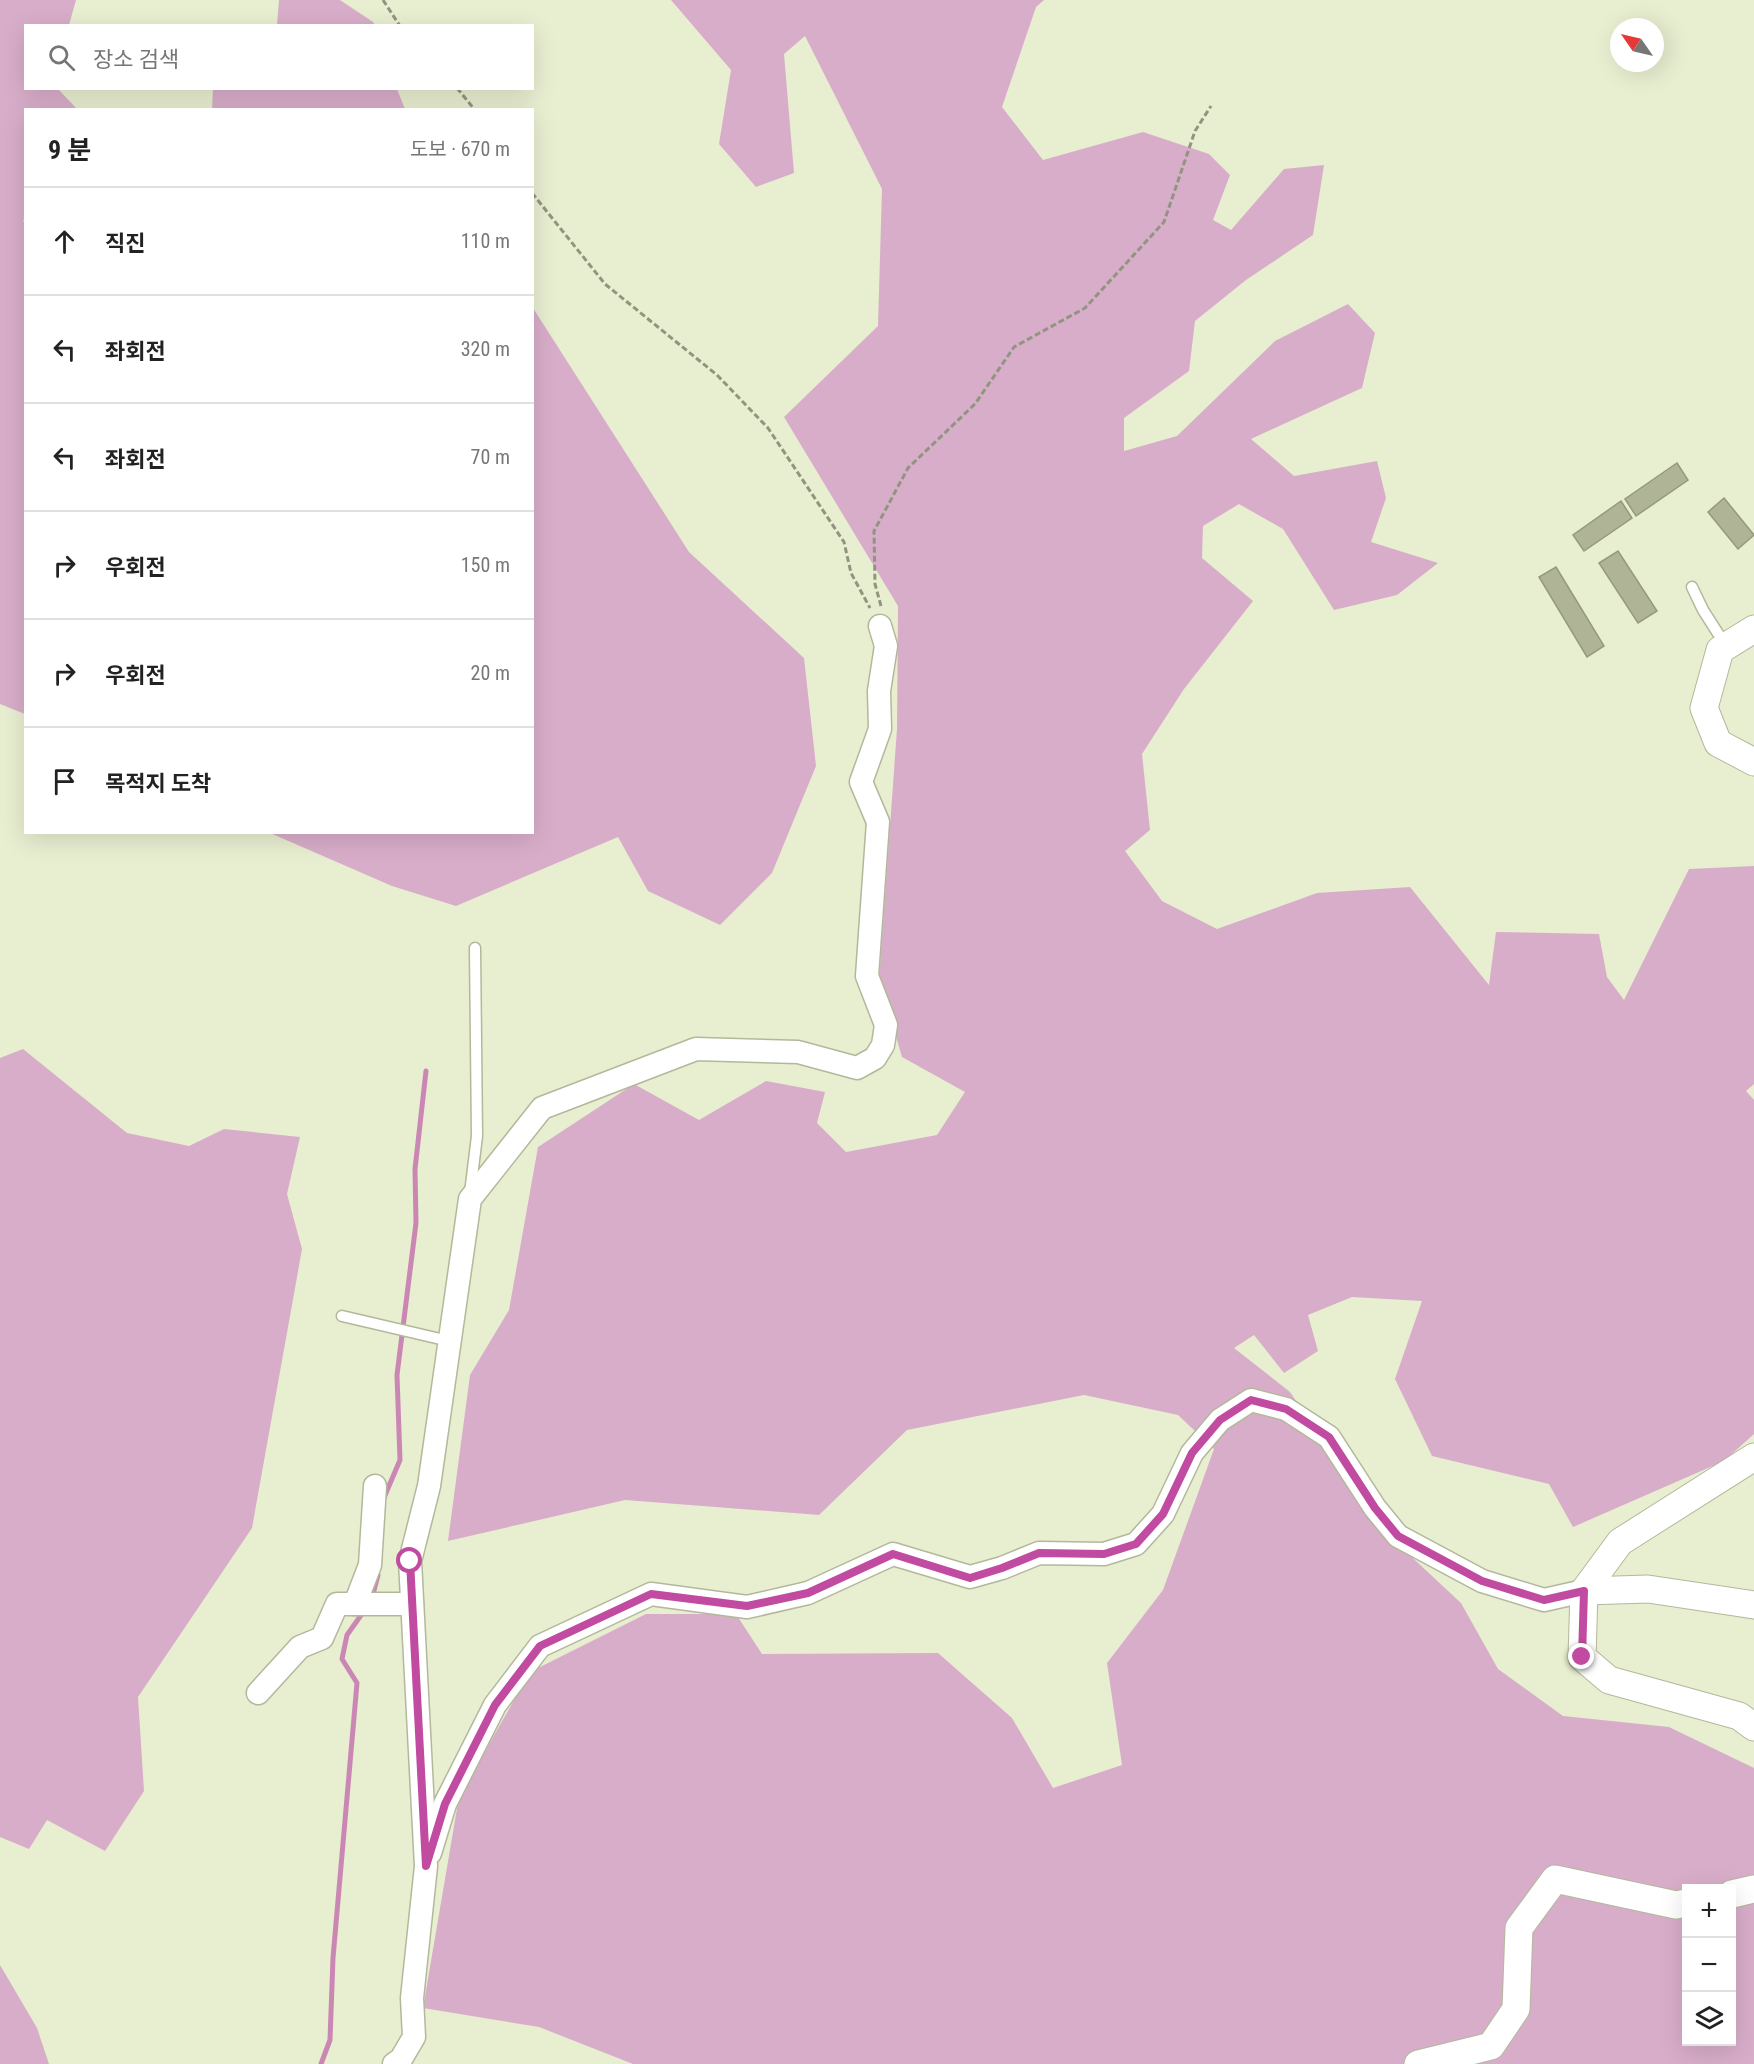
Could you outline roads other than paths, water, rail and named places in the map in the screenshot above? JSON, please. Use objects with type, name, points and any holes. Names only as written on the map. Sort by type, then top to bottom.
[{"type":"street","points":[[394,2064],[402,2059],[414,2037],[412,1998],[426,1866],[410,1561],[429,1486],[470,1199],[542,1108],[696,1049],[798,1052],[857,1068],[876,1058],[883,1045],[886,1025],[867,976],[878,822],[861,782],[880,729],[879,691],[886,646],[880,626]]},
{"type":"street","points":[[1754,629],[1720,651],[1704,708],[1718,742],[1754,762]]},
{"type":"street","points":[[426,1866],[445,1804],[495,1705],[540,1646],[651,1594],[747,1606],[808,1593],[893,1554],[970,1578],[1039,1553],[1104,1554],[1136,1544],[1163,1514],[1192,1453],[1220,1420],[1251,1400],[1286,1409],[1329,1437],[1375,1508],[1398,1536],[1482,1581],[1544,1600],[1584,1591],[1648,1589],[1754,1605]]},
{"type":"street","points":[[1754,1457],[1620,1542],[1584,1591],[1582,1657],[1609,1680],[1739,1716],[1754,1727]]},
{"type":"street","points":[[355,1604],[370,1565],[375,1486]]},
{"type":"street","points":[[258,1692],[300,1647],[322,1638],[337,1604],[412,1604]]},
{"type":"street","points":[[1418,2064],[1491,2046],[1516,2009],[1519,1928],[1555,1879],[1617,1890],[1676,1905],[1682,1904]]},
{"type":"street","points":[[1736,1893],[1754,1889]]},
{"type":"lane","points":[[1692,587],[1726,647]]},
{"type":"lane","points":[[470,1199],[477,1136],[475,948]]},
{"type":"lane","points":[[342,1316],[450,1341]]},
{"type":"waterway","points":[[383,1500],[400,1460],[397,1375],[416,1223],[415,1169],[426,1071]]},
{"type":"waterway","points":[[372,1598],[378,1575]]},
{"type":"waterway","points":[[321,2064],[330,2040],[333,1958],[357,1683],[342,1659],[347,1635],[364,1611]]}]
